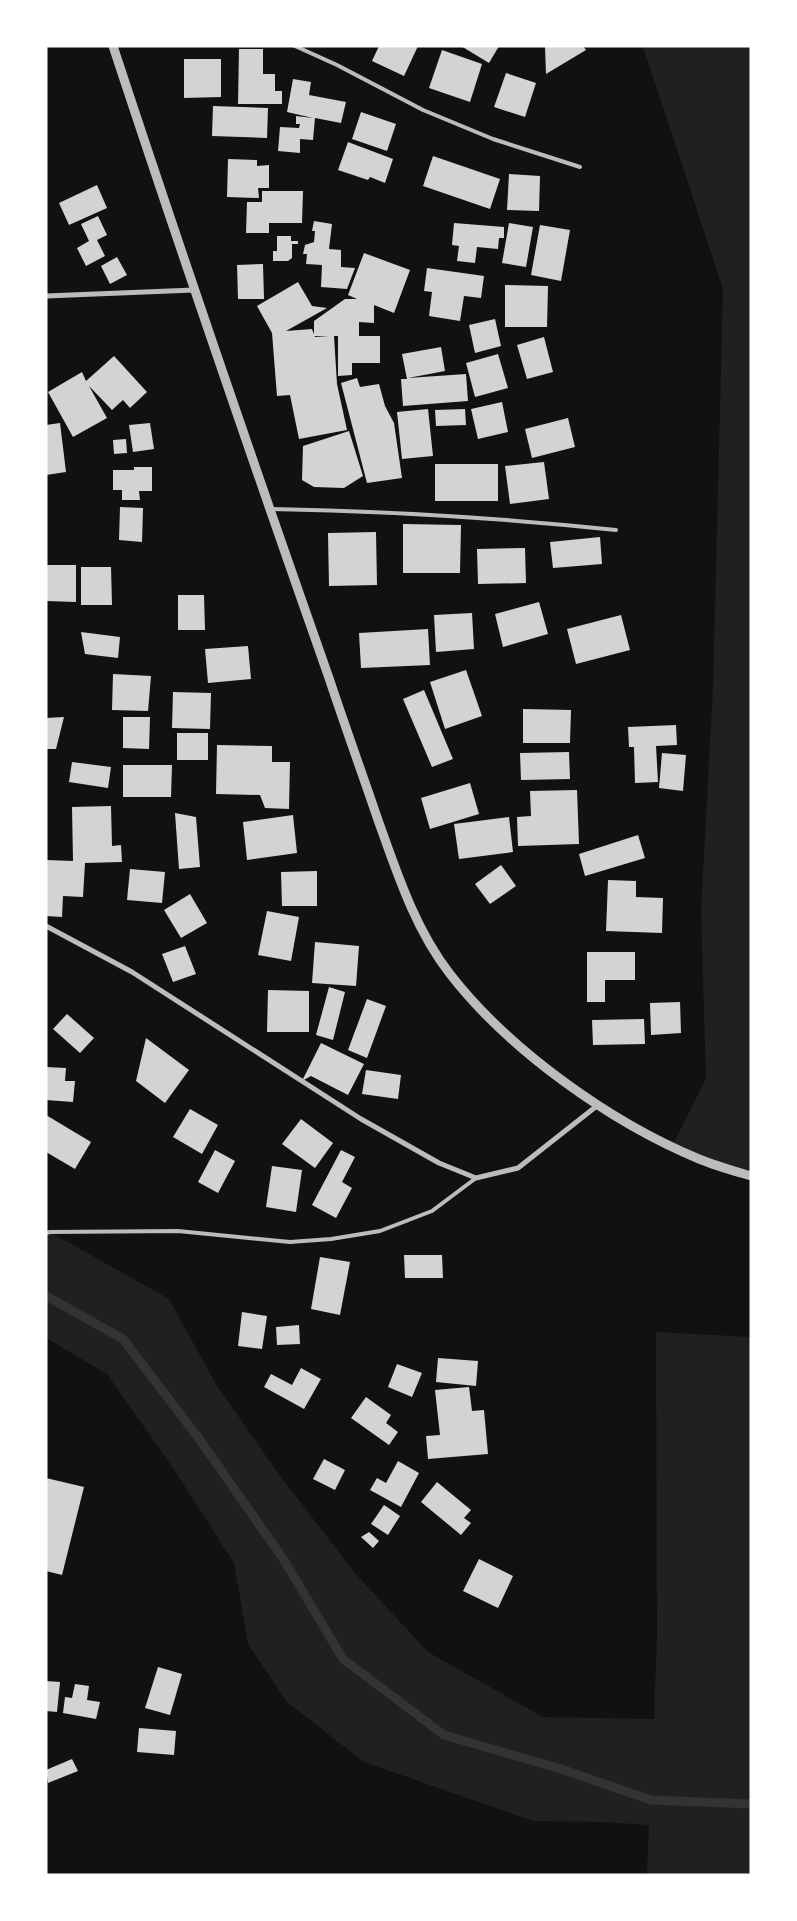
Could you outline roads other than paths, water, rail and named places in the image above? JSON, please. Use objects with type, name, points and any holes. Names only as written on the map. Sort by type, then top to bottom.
[{"type":"street","points":[[113,46],[269,508],[385,841],[414,917],[449,973],[498,1027],[536,1060],[598,1105],[672,1147],[703,1161],[751,1176]]},
{"type":"street","points":[[46,296],[194,290]]},
{"type":"street","points":[[46,926],[132,972],[361,1119],[439,1163],[476,1178],[518,1168],[598,1105]]},
{"type":"lane","points":[[294,46],[337,65],[423,110],[493,139],[580,167]]},
{"type":"lane","points":[[269,508],[363,510],[616,530]]},
{"type":"lane","points":[[46,1233],[178,1231],[290,1242],[331,1239],[380,1231],[432,1211],[476,1178]]},
{"type":"waterway","points":[[46,1296],[123,1339],[200,1440],[284,1560],[343,1659],[444,1735],[561,1769],[651,1800],[751,1804]]}]
